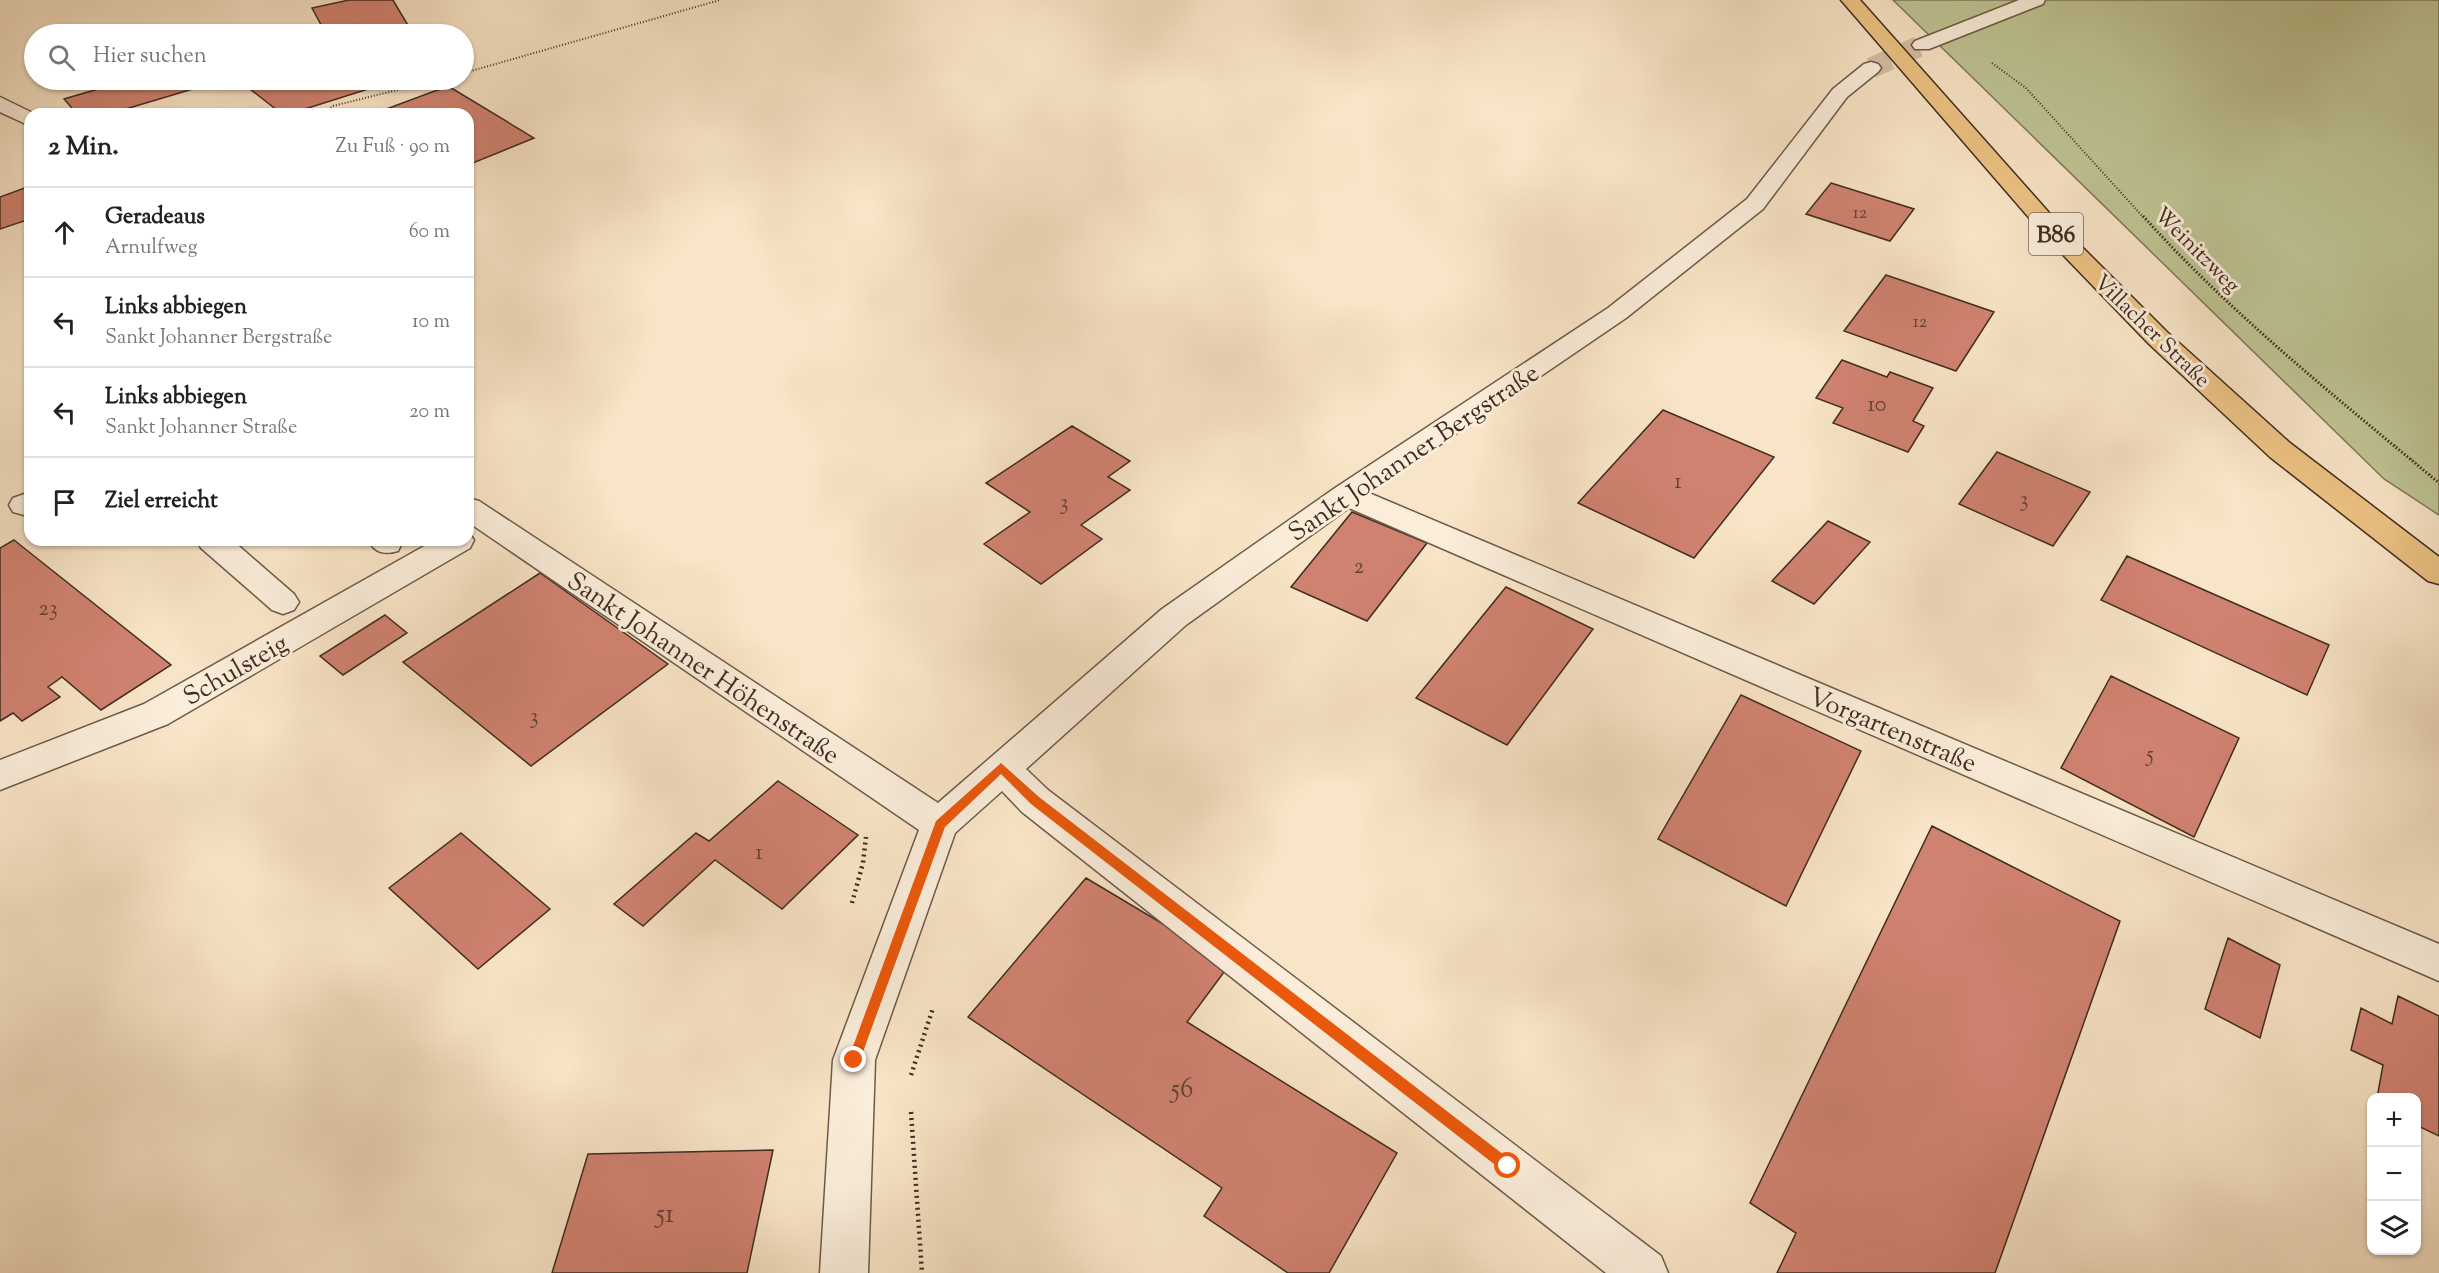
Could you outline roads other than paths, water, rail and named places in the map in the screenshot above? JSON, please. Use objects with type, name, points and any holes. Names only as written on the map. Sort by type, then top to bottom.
[{"type":"main road","name":"Villacher Straße","points":[[1850,0],[2051,229],[2158,338],[2280,450],[2439,573]]},
{"type":"street","points":[[1922,45],[2036,0]]},
{"type":"street","name":"Sankt Johanner Bergstraße","points":[[940,824],[1174,617],[1346,495],[1617,313],[1755,204],[1840,93],[1871,68]]},
{"type":"street","points":[[0,103],[24,117]]},
{"type":"street","name":"Vorgartenstraße","points":[[1346,495],[2439,963]]},
{"type":"street","name":"Sankt Johanner Höhenstraße","points":[[475,522],[940,824]]},
{"type":"street","points":[[219,546],[283,602]]},
{"type":"street","name":"Schulsteig","points":[[0,775],[156,714],[449,546]]},
{"type":"street","points":[[1001,768],[1035,801],[1644,1273]]},
{"type":"street","points":[[844,1273],[854,1060],[940,824]]},
{"type":"tunnel","points":[[1871,68],[1922,45]]}]
